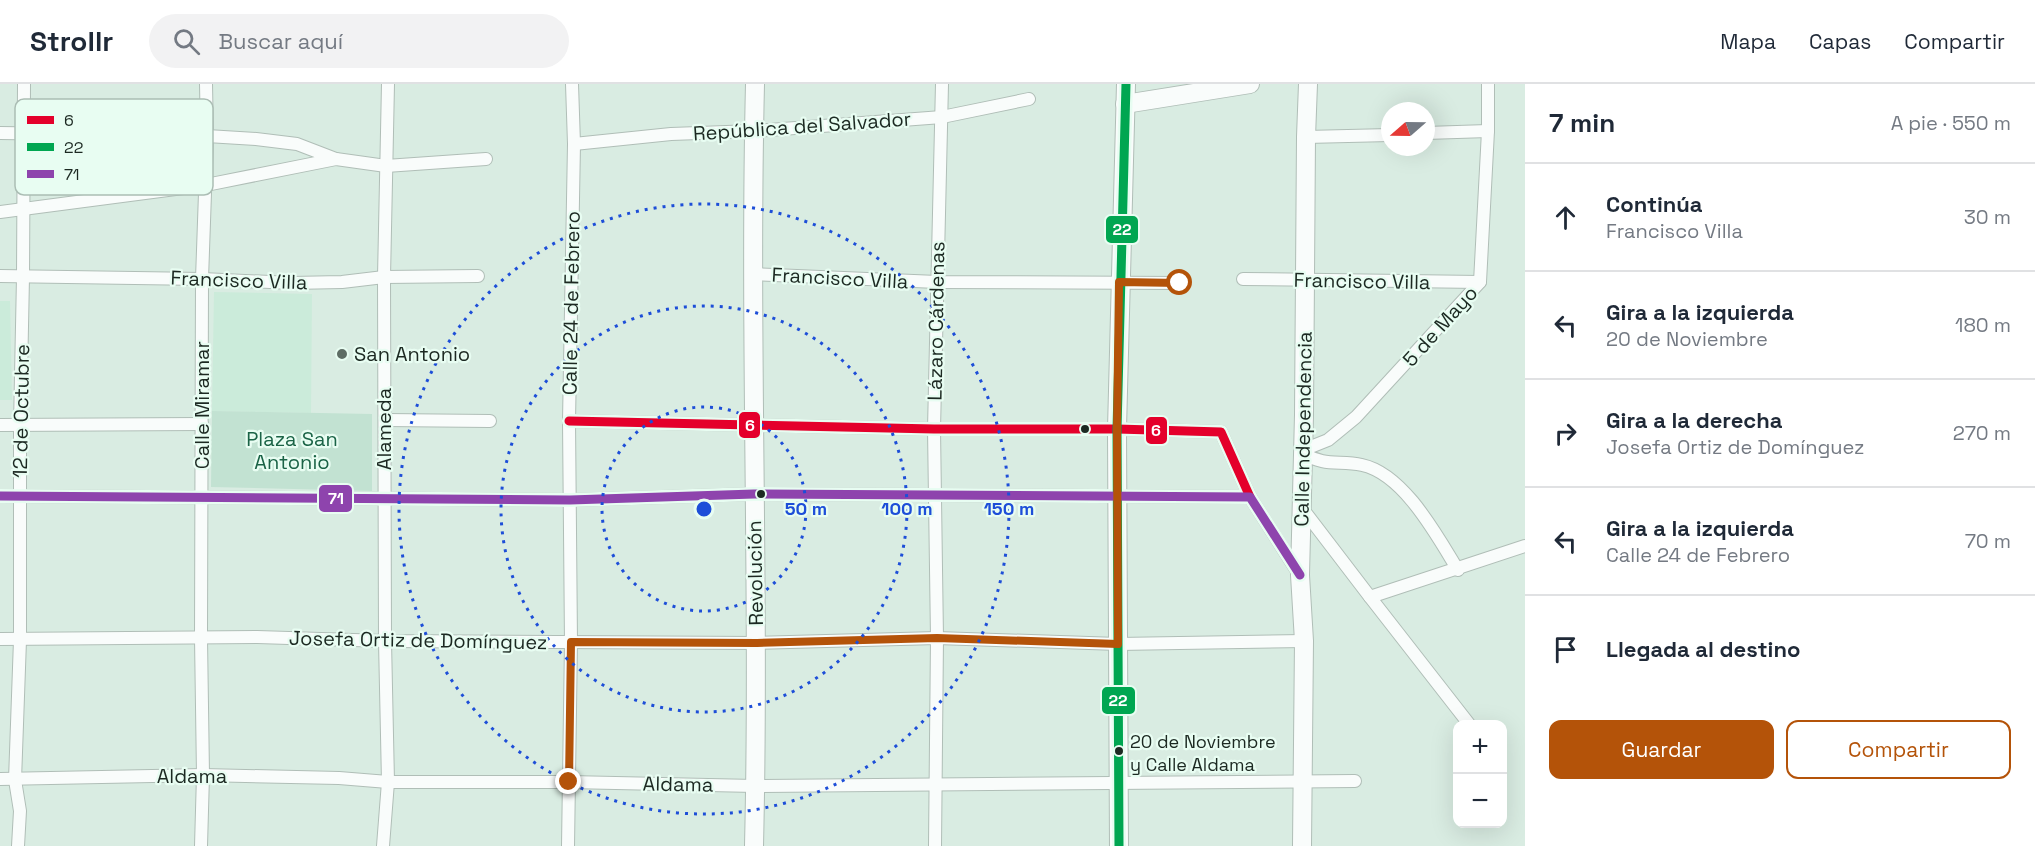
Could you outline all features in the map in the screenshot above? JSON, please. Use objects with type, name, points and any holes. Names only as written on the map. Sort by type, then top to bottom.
[{"type":"street","name":"12 de Octubre","points":[[24,84],[24,99]]},
{"type":"street","name":"Calle Miramar","points":[[206,84],[206,99]]},
{"type":"street","name":"Alameda","points":[[383,846],[388,782],[385,641],[384,277],[388,84]]},
{"type":"street","name":"Calle 24 de Febrero","points":[[568,846],[571,642],[569,421],[574,144],[572,84]]},
{"type":"street","name":"Revolución","points":[[754,84],[754,494],[757,643],[754,846]]},
{"type":"street","name":"Lázaro Cárdenas","points":[[935,846],[937,638],[934,429],[942,84]]},
{"type":"street","points":[[1119,846],[1117,429],[1119,282],[1126,84]]},
{"type":"street","points":[[1125,104],[1250,84]]},
{"type":"street","name":"Calle Independencia","points":[[1302,846],[1304,641],[1300,575],[1308,84]]},
{"type":"street","name":"5 de Mayo","points":[[1303,452],[1328,440],[1356,417],[1480,282],[1488,132],[1488,84]]},
{"type":"street","name":"República del Salvador","points":[[574,144],[670,134],[754,131],[942,117],[1029,99]]},
{"type":"street","points":[[1435,133],[1488,132]]},
{"type":"street","points":[[1306,137],[1381,135]]},
{"type":"street","points":[[213,136],[297,144],[336,159],[386,166],[486,159]]},
{"type":"street","points":[[213,183],[336,159]]},
{"type":"street","name":"12 de Octubre","points":[[18,846],[20,811],[15,780],[20,640],[23,195]]},
{"type":"street","points":[[0,212],[125,195]]},
{"type":"street","name":"Calle Miramar","points":[[201,846],[203,775],[202,279],[206,195]]},
{"type":"street","name":"Francisco Villa","points":[[753,274],[937,282],[1180,283]]},
{"type":"street","name":"Francisco Villa","points":[[0,276],[202,279],[291,283],[342,282],[384,277],[478,276]]},
{"type":"street","name":"Francisco Villa","points":[[1244,279],[1480,282]]},
{"type":"street","points":[[385,420],[490,421]]},
{"type":"street","points":[[569,421],[754,426],[1221,432],[1250,497],[1300,575]]},
{"type":"street","points":[[0,425],[202,424]]},
{"type":"street","points":[[1303,452],[1312,459],[1328,464],[1363,465],[1393,480],[1428,520],[1458,570]]},
{"type":"street","points":[[0,496],[570,500],[754,494],[1250,497]]},
{"type":"street","points":[[1302,508],[1466,720]]},
{"type":"street","points":[[1370,597],[1458,570],[1525,546]]},
{"type":"street","name":"Josefa Ortiz de Domínguez","points":[[0,639],[257,637],[385,641],[757,643],[937,638],[1118,644],[1304,641]]},
{"type":"street","name":"Aldama","points":[[0,779],[203,775],[339,778],[388,782],[569,782],[755,786],[1355,781]]},
{"type":"shaded area","points":[[214,292],[312,294],[311,413],[212,411]]},
{"type":"shaded area","points":[[0,301],[10,301],[12,400],[0,400]]},
{"type":"green space","name":"Plaza San Antonio","points":[[212,411],[372,414],[372,491],[211,487]]},
{"type":"transit line","name":"22","points":[[1119,846],[1117,429],[1126,84]]},
{"type":"transit line","name":"6","points":[[569,421],[934,429],[1117,429],[1221,432],[1250,497]]},
{"type":"transit line","name":"71","points":[[0,496],[570,500],[754,494],[1250,497],[1300,575]]},
{"type":"place","name":"San Antonio","points":[[342,354]]},
{"type":"place","name":"20 de Noviembre y Calle Aldama","points":[[1119,751]]},
{"type":"route","points":[[569,782],[571,642],[757,643],[937,638],[1118,644],[1119,282],[1180,283]]}]
